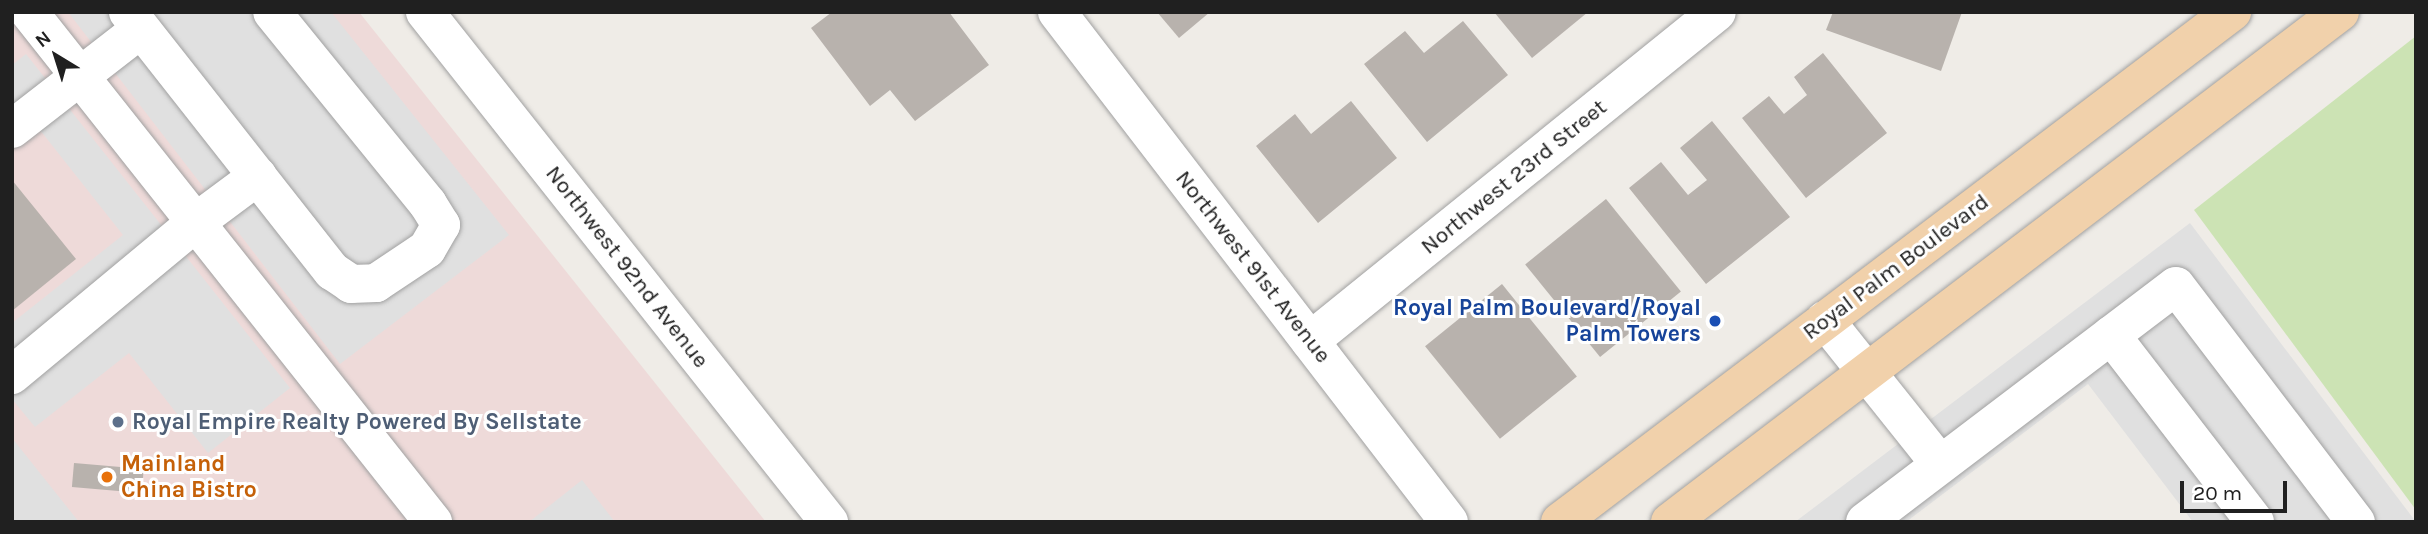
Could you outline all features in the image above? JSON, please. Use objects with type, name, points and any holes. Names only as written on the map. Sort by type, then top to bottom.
[{"type":"main road","name":"Royal Palm Boulevard","points":[[1560,522],[2232,12]]},
{"type":"main road","points":[[1670,522],[2340,12]]},
{"type":"street","points":[[29,12],[433,522]]},
{"type":"street","points":[[12,129],[80,76],[135,21],[332,271],[351,284],[376,283],[427,249],[441,225],[428,204],[272,12]]},
{"type":"street","name":"Northwest 92nd Avenue","points":[[425,12],[830,522]]},
{"type":"street","name":"Northwest 91st Avenue","points":[[1057,12],[1449,522]]},
{"type":"street","name":"Northwest 23rd Street","points":[[1310,341],[1717,12]]},
{"type":"street","points":[[12,375],[196,222],[258,176]]},
{"type":"street","points":[[1865,522],[2176,286],[2356,522]]},
{"type":"street","points":[[1825,320],[1940,464]]},
{"type":"street","points":[[2111,335],[2255,522]]},
{"type":"shaded area","points":[[12,12],[359,12],[766,522],[12,522]]},
{"type":"shaded area","points":[[68,12],[331,12],[509,235],[340,364]]},
{"type":"shaded area","points":[[26,54],[290,388],[208,453],[129,353],[35,427],[12,399],[12,323],[123,235],[21,106],[12,112],[12,65]]},
{"type":"shaded area","points":[[2190,223],[2416,522],[2193,522],[2088,384],[1906,522],[1795,522]]},
{"type":"shaded area","points":[[12,438],[79,522],[12,522]]},
{"type":"shaded area","points":[[582,480],[615,522],[529,522]]},
{"type":"green space","points":[[2416,36],[2416,510],[2194,210]]},
{"type":"building","points":[[832,12],[949,12],[989,65],[915,121],[890,90],[870,106],[811,28]]},
{"type":"building","points":[[1157,12],[1210,12],[1179,38]]},
{"type":"building","points":[[1494,12],[1588,12],[1532,58]]},
{"type":"building","points":[[1833,12],[1962,12],[1941,71],[1826,30]]},
{"type":"building","points":[[1463,21],[1508,75],[1427,142],[1364,64],[1405,31],[1424,53]]},
{"type":"building","points":[[1823,53],[1887,133],[1806,198],[1742,118],[1769,96],[1784,114],[1807,95],[1794,77]]},
{"type":"building","points":[[1351,101],[1397,158],[1318,223],[1256,146],[1295,114],[1311,134]]},
{"type":"building","points":[[1712,121],[1790,217],[1706,284],[1629,188],[1661,162],[1688,195],[1707,180],[1680,148]]},
{"type":"building","points":[[12,180],[76,259],[12,311]]},
{"type":"building","points":[[1606,199],[1681,291],[1600,357],[1525,264]]},
{"type":"building","points":[[1502,284],[1577,376],[1500,439],[1425,346]]},
{"type":"building","name":"Mainland China Bistro","points":[[74,463],[144,469],[142,493],[72,487]]},
{"type":"place","name":"Royal Palm Boulevard/Royal Palm Towers","points":[[1715,321]]},
{"type":"place","name":"Royal Empire Realty Powered By Sellstate","points":[[118,422]]},
{"type":"place","name":"Mainland China Bistro","points":[[107,477]]}]
